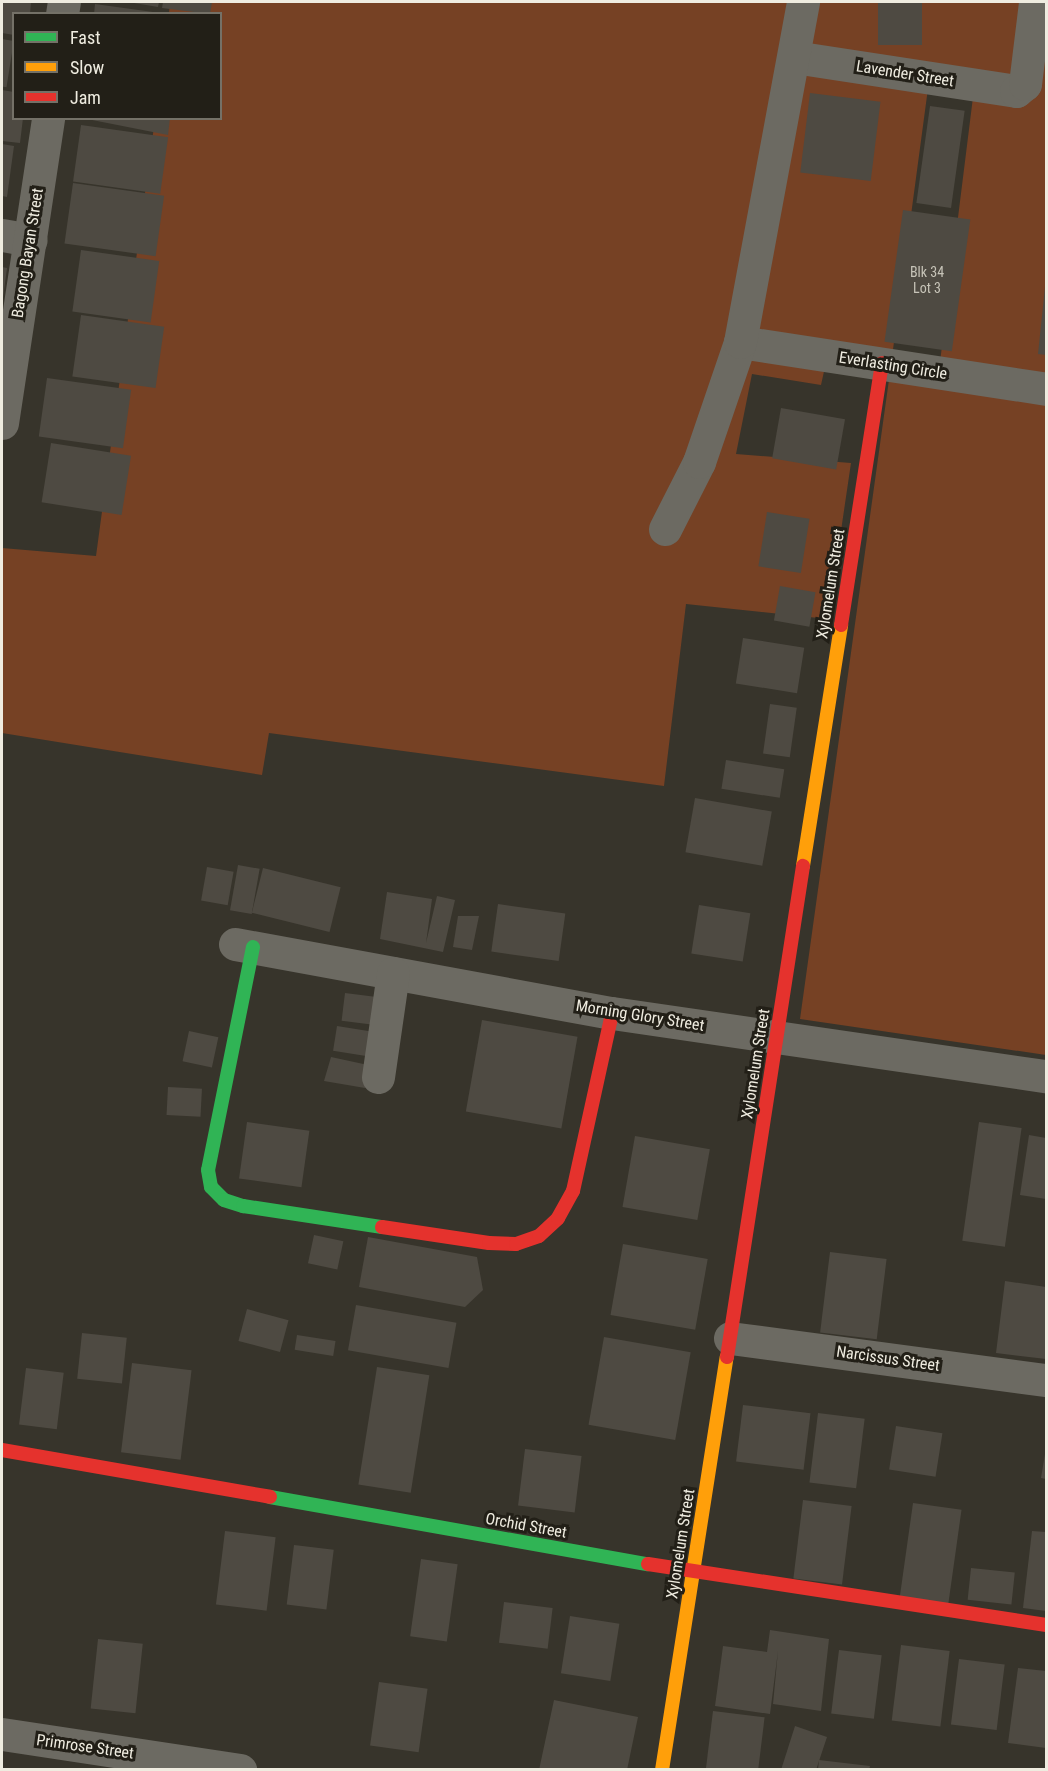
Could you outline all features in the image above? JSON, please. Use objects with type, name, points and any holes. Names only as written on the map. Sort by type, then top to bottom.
[{"type":"street","points":[[664,529],[692,481],[740,342],[803,2]]},
{"type":"street","name":"Lavender Street","points":[[794,57],[1016,91],[1025,84],[1035,2]]},
{"type":"street","name":"Bagong Bayan Street","points":[[2,423],[16,238],[47,120]]},
{"type":"street","name":"Everlasting Circle","points":[[740,342],[1047,389]]},
{"type":"street","name":"Xylomelum Street","points":[[662,1770],[882,363]]},
{"type":"street","points":[[244,945],[208,1170],[211,1187],[224,1200],[243,1206],[489,1243],[516,1244],[539,1236],[558,1218],[573,1191],[612,1013]]},
{"type":"street","name":"Morning Glory Street","points":[[244,945],[612,1013],[1047,1076]]},
{"type":"street","points":[[378,1077],[393,974]]},
{"type":"street","name":"Narcissus Street","points":[[730,1338],[1047,1380]]},
{"type":"street","name":"Orchid Street","points":[[2,1450],[693,1572],[1047,1625]]},
{"type":"street","name":"Primrose Street","points":[[2,1734],[240,1770]]},
{"type":"shaded area","points":[[170,2],[1046,2],[1046,1055],[800,1019],[892,358],[829,349],[821,385],[752,374],[736,454],[851,463],[828,619],[686,604],[664,786],[269,733],[262,775],[2,733],[2,548],[96,556],[155,120],[222,120],[222,12],[169,12]],"holes":[[[931,66],[976,73],[940,362],[892,357]]]},
{"type":"building","points":[[2,2],[31,2],[30,12],[12,12],[12,35],[2,33]]},
{"type":"building","points":[[128,2],[159,2],[158,7]]},
{"type":"building","points":[[163,2],[212,2],[210,12],[162,8]]},
{"type":"building","points":[[878,2],[922,2],[922,45],[878,45]]},
{"type":"building","points":[[95,4],[153,12],[94,12]]},
{"type":"building","points":[[2,39],[12,41],[6,87],[2,87]]},
{"type":"building","points":[[2,90],[12,92],[12,120],[23,120],[20,143],[2,141]]},
{"type":"building","points":[[810,93],[880,102],[871,181],[800,172]]},
{"type":"building","points":[[930,106],[965,111],[951,208],[916,203]]},
{"type":"building","points":[[92,120],[170,120],[168,135]]},
{"type":"building","points":[[81,125],[168,137],[160,194],[73,181]]},
{"type":"building","points":[[2,144],[14,146],[7,197],[2,196]]},
{"type":"building","points":[[73,183],[164,196],[156,256],[65,243]]},
{"type":"building","points":[[903,210],[970,219],[952,351],[884,342]]},
{"type":"building","points":[[81,250],[159,261],[151,322],[72,311]]},
{"type":"building","points":[[2,267],[7,268],[3,298],[2,298]]},
{"type":"building","points":[[1046,287],[1046,355],[1038,354]]},
{"type":"building","points":[[81,315],[164,327],[156,388],[72,376]]},
{"type":"building","points":[[47,378],[131,390],[123,448],[39,436]]},
{"type":"building","points":[[781,408],[845,419],[836,470],[772,458]]},
{"type":"building","points":[[51,443],[131,456],[122,515],[42,502]]},
{"type":"building","points":[[767,512],[809,519],[801,573],[758,566]]},
{"type":"building","points":[[780,586],[815,592],[809,627],[774,620]]},
{"type":"building","points":[[743,638],[804,648],[797,693],[736,683]]},
{"type":"building","points":[[770,704],[797,708],[790,757],[763,754]]},
{"type":"building","points":[[726,760],[784,769],[780,798],[721,789]]},
{"type":"building","points":[[695,798],[772,812],[762,866],[685,852]]},
{"type":"building","points":[[238,865],[260,869],[252,914],[230,910]]},
{"type":"building","points":[[207,867],[234,872],[228,905],[201,900]]},
{"type":"building","points":[[263,868],[341,887],[329,932],[252,913]]},
{"type":"building","points":[[387,892],[432,899],[426,943],[437,896],[455,900],[443,952],[380,939]]},
{"type":"building","points":[[498,904],[565,913],[559,961],[491,952]]},
{"type":"building","points":[[699,905],[750,913],[743,962],[691,953]]},
{"type":"building","points":[[458,916],[479,916],[472,950],[453,947]]},
{"type":"building","points":[[345,993],[379,997],[375,1025],[342,1021]]},
{"type":"building","points":[[482,1020],[578,1037],[561,1128],[466,1112]]},
{"type":"building","points":[[337,1026],[375,1032],[371,1057],[333,1051]]},
{"type":"building","points":[[189,1031],[218,1037],[212,1068],[183,1061]]},
{"type":"building","points":[[331,1057],[368,1065],[365,1088],[324,1081]]},
{"type":"building","points":[[168,1087],[202,1089],[200,1117],[167,1115]]},
{"type":"building","points":[[247,1122],[309,1131],[301,1187],[239,1178]]},
{"type":"building","points":[[979,1122],[1022,1128],[1005,1247],[962,1241]]},
{"type":"building","points":[[1029,1135],[1046,1138],[1046,1199],[1020,1195]]},
{"type":"building","points":[[635,1136],[710,1149],[697,1220],[622,1207]]},
{"type":"building","points":[[314,1235],[343,1241],[337,1270],[308,1263]]},
{"type":"building","points":[[368,1237],[477,1257],[483,1290],[465,1307],[359,1287]]},
{"type":"building","points":[[623,1244],[708,1259],[695,1330],[610,1315]]},
{"type":"building","points":[[830,1252],[887,1259],[877,1339],[820,1332]]},
{"type":"building","points":[[1005,1281],[1046,1287],[1046,1359],[996,1353]]},
{"type":"building","points":[[356,1305],[456,1323],[448,1368],[348,1350]]},
{"type":"building","points":[[247,1309],[289,1320],[280,1352],[238,1341]]},
{"type":"building","points":[[82,1333],[127,1338],[122,1383],[77,1379]]},
{"type":"building","points":[[297,1335],[336,1341],[333,1356],[295,1350]]},
{"type":"building","points":[[604,1337],[691,1352],[675,1440],[589,1425]]},
{"type":"building","points":[[132,1363],[192,1370],[181,1460],[121,1452]]},
{"type":"building","points":[[377,1367],[429,1375],[411,1493],[358,1485]]},
{"type":"building","points":[[26,1368],[64,1373],[57,1429],[19,1425]]},
{"type":"building","points":[[743,1405],[810,1413],[804,1470],[736,1462]]},
{"type":"building","points":[[818,1413],[865,1419],[856,1488],[809,1482]]},
{"type":"building","points":[[896,1426],[942,1433],[936,1477],[889,1469]]},
{"type":"building","points":[[1046,1448],[1046,1479],[1041,1478]]},
{"type":"building","points":[[525,1449],[582,1456],[575,1513],[518,1506]]},
{"type":"building","points":[[803,1500],[852,1506],[842,1584],[793,1578]]},
{"type":"building","points":[[913,1503],[962,1510],[948,1604],[900,1597]]},
{"type":"building","points":[[225,1531],[276,1537],[267,1611],[216,1604]]},
{"type":"building","points":[[1032,1531],[1046,1532],[1046,1611],[1023,1608]]},
{"type":"building","points":[[294,1545],[334,1550],[326,1609],[287,1605]]},
{"type":"building","points":[[421,1559],[458,1564],[447,1641],[410,1636]]},
{"type":"building","points":[[971,1568],[1015,1573],[1011,1604],[968,1600]]},
{"type":"building","points":[[504,1602],[553,1608],[548,1649],[499,1643]]},
{"type":"building","points":[[570,1616],[619,1624],[610,1681],[561,1673]]},
{"type":"building","points":[[770,1630],[829,1639],[821,1711],[773,1704],[778,1651],[770,1714],[715,1706],[723,1646],[767,1652]]},
{"type":"building","points":[[98,1639],[143,1644],[135,1713],[91,1709]]},
{"type":"building","points":[[901,1645],[950,1651],[940,1726],[892,1720]]},
{"type":"building","points":[[839,1650],[882,1655],[874,1719],[831,1714]]},
{"type":"building","points":[[959,1659],[1005,1665],[997,1730],[951,1725]]},
{"type":"building","points":[[1018,1668],[1046,1671],[1046,1748],[1008,1743]]},
{"type":"building","points":[[379,1682],[428,1689],[419,1752],[370,1745]]},
{"type":"building","points":[[554,1700],[638,1717],[627,1770],[539,1770]]},
{"type":"building","points":[[713,1711],[765,1717],[758,1770],[706,1770]]},
{"type":"building","points":[[795,1726],[827,1737],[816,1770],[781,1770]]},
{"type":"building","points":[[819,1760],[870,1766],[869,1770],[818,1770]]},
{"type":"traffic: fast","points":[[253,947],[208,1170],[211,1187],[224,1200],[243,1206],[382,1227]]},
{"type":"traffic: fast","points":[[270,1497],[648,1564]]},
{"type":"traffic: slow","points":[[803,866],[841,625]]},
{"type":"traffic: slow","points":[[662,1770],[727,1357]]},
{"type":"traffic: jam","points":[[841,625],[882,363]]},
{"type":"traffic: jam","points":[[727,1357],[803,866]]},
{"type":"traffic: jam","points":[[382,1227],[489,1243],[516,1244],[539,1236],[558,1218],[573,1191],[612,1013]]},
{"type":"traffic: jam","points":[[2,1450],[270,1497]]},
{"type":"traffic: jam","points":[[648,1564],[1046,1625]]}]
